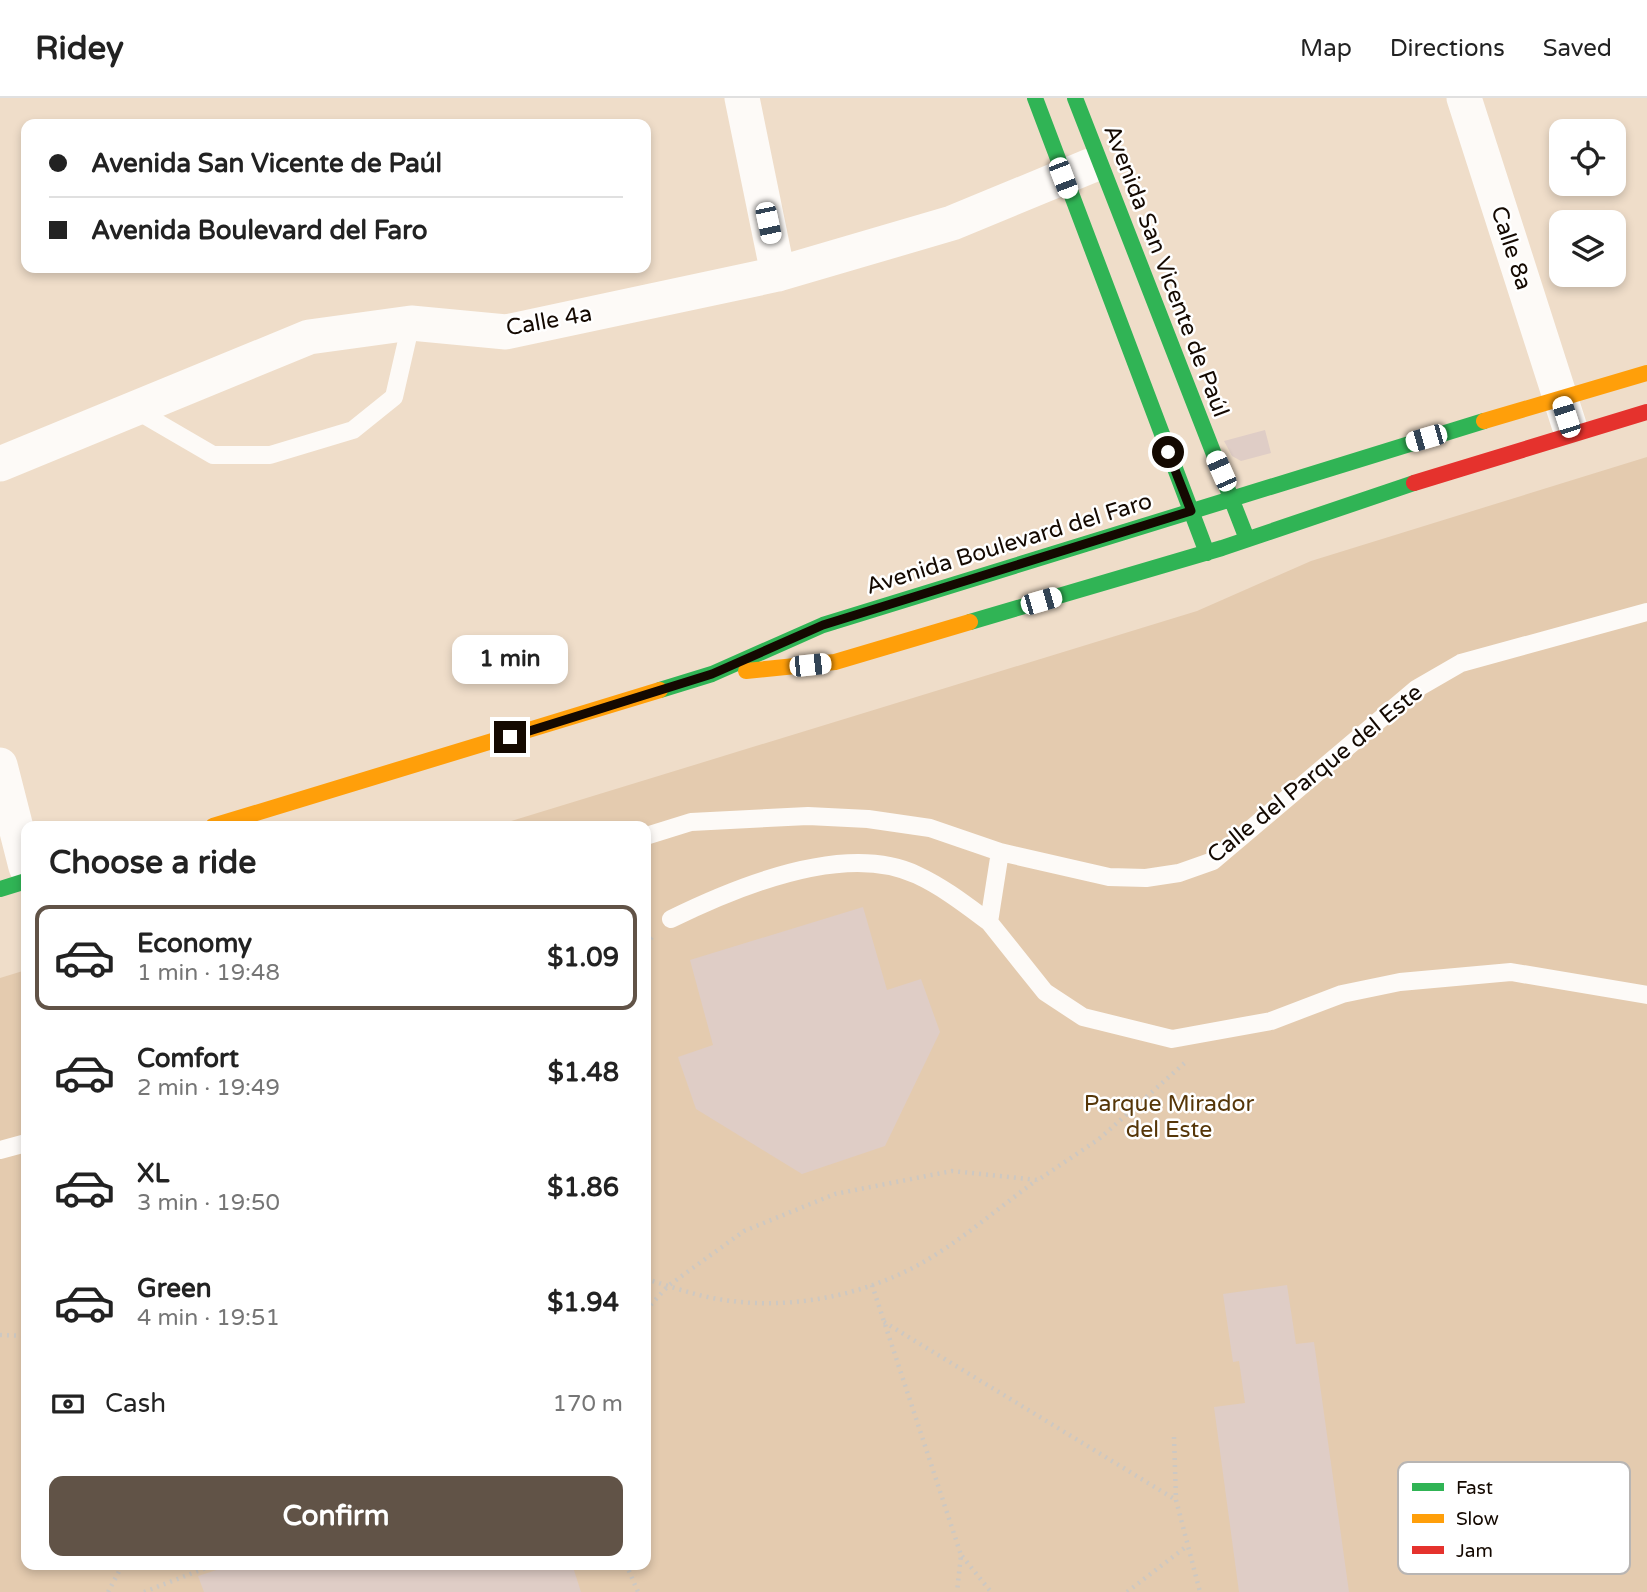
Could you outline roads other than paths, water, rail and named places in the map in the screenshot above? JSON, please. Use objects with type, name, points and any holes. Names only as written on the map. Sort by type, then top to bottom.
[{"type":"street","points":[[742,98],[778,274]]},
{"type":"street","points":[[1035,98],[1207,553]]},
{"type":"street","name":"Avenida San Vicente de Paúl","points":[[1075,98],[1247,539]]},
{"type":"street","name":"Calle 8a","points":[[1464,98],[1572,435]]},
{"type":"street","name":"Calle 4a","points":[[0,464],[309,337],[411,323],[506,332],[778,274],[952,223],[1098,162]]},
{"type":"street","name":"Avenida Boulevard del Faro","points":[[229,821],[712,674],[823,625],[1232,497],[1647,373]]},
{"type":"street","name":"Avenida Boulevard del Faro","points":[[712,674],[835,662],[1207,553],[1457,468],[1647,412]]},
{"type":"street","points":[[0,765],[21,847]]},
{"type":"street","points":[[0,889],[21,883]]},
{"type":"lane","points":[[134,409],[213,455],[270,455],[353,430],[394,397],[411,323]]},
{"type":"lane","name":"Calle del Parque del Este","points":[[651,834],[691,822],[808,816],[868,819],[930,828],[1000,852],[1109,877],[1146,878],[1191,869],[1213,861],[1416,690],[1461,663],[1647,612]]},
{"type":"lane","points":[[989,922],[1000,852]]},
{"type":"lane","points":[[671,919],[723,893],[792,873],[833,865],[880,864],[916,873],[949,892],[989,922],[1045,992],[1083,1017],[1172,1039],[1271,1021],[1342,994],[1400,982],[1511,972],[1647,995]]},
{"type":"lane","points":[[0,1150],[21,1144]]},
{"type":"park label","name":"Parque Mirador del Este","points":[[1169,1117]]}]
